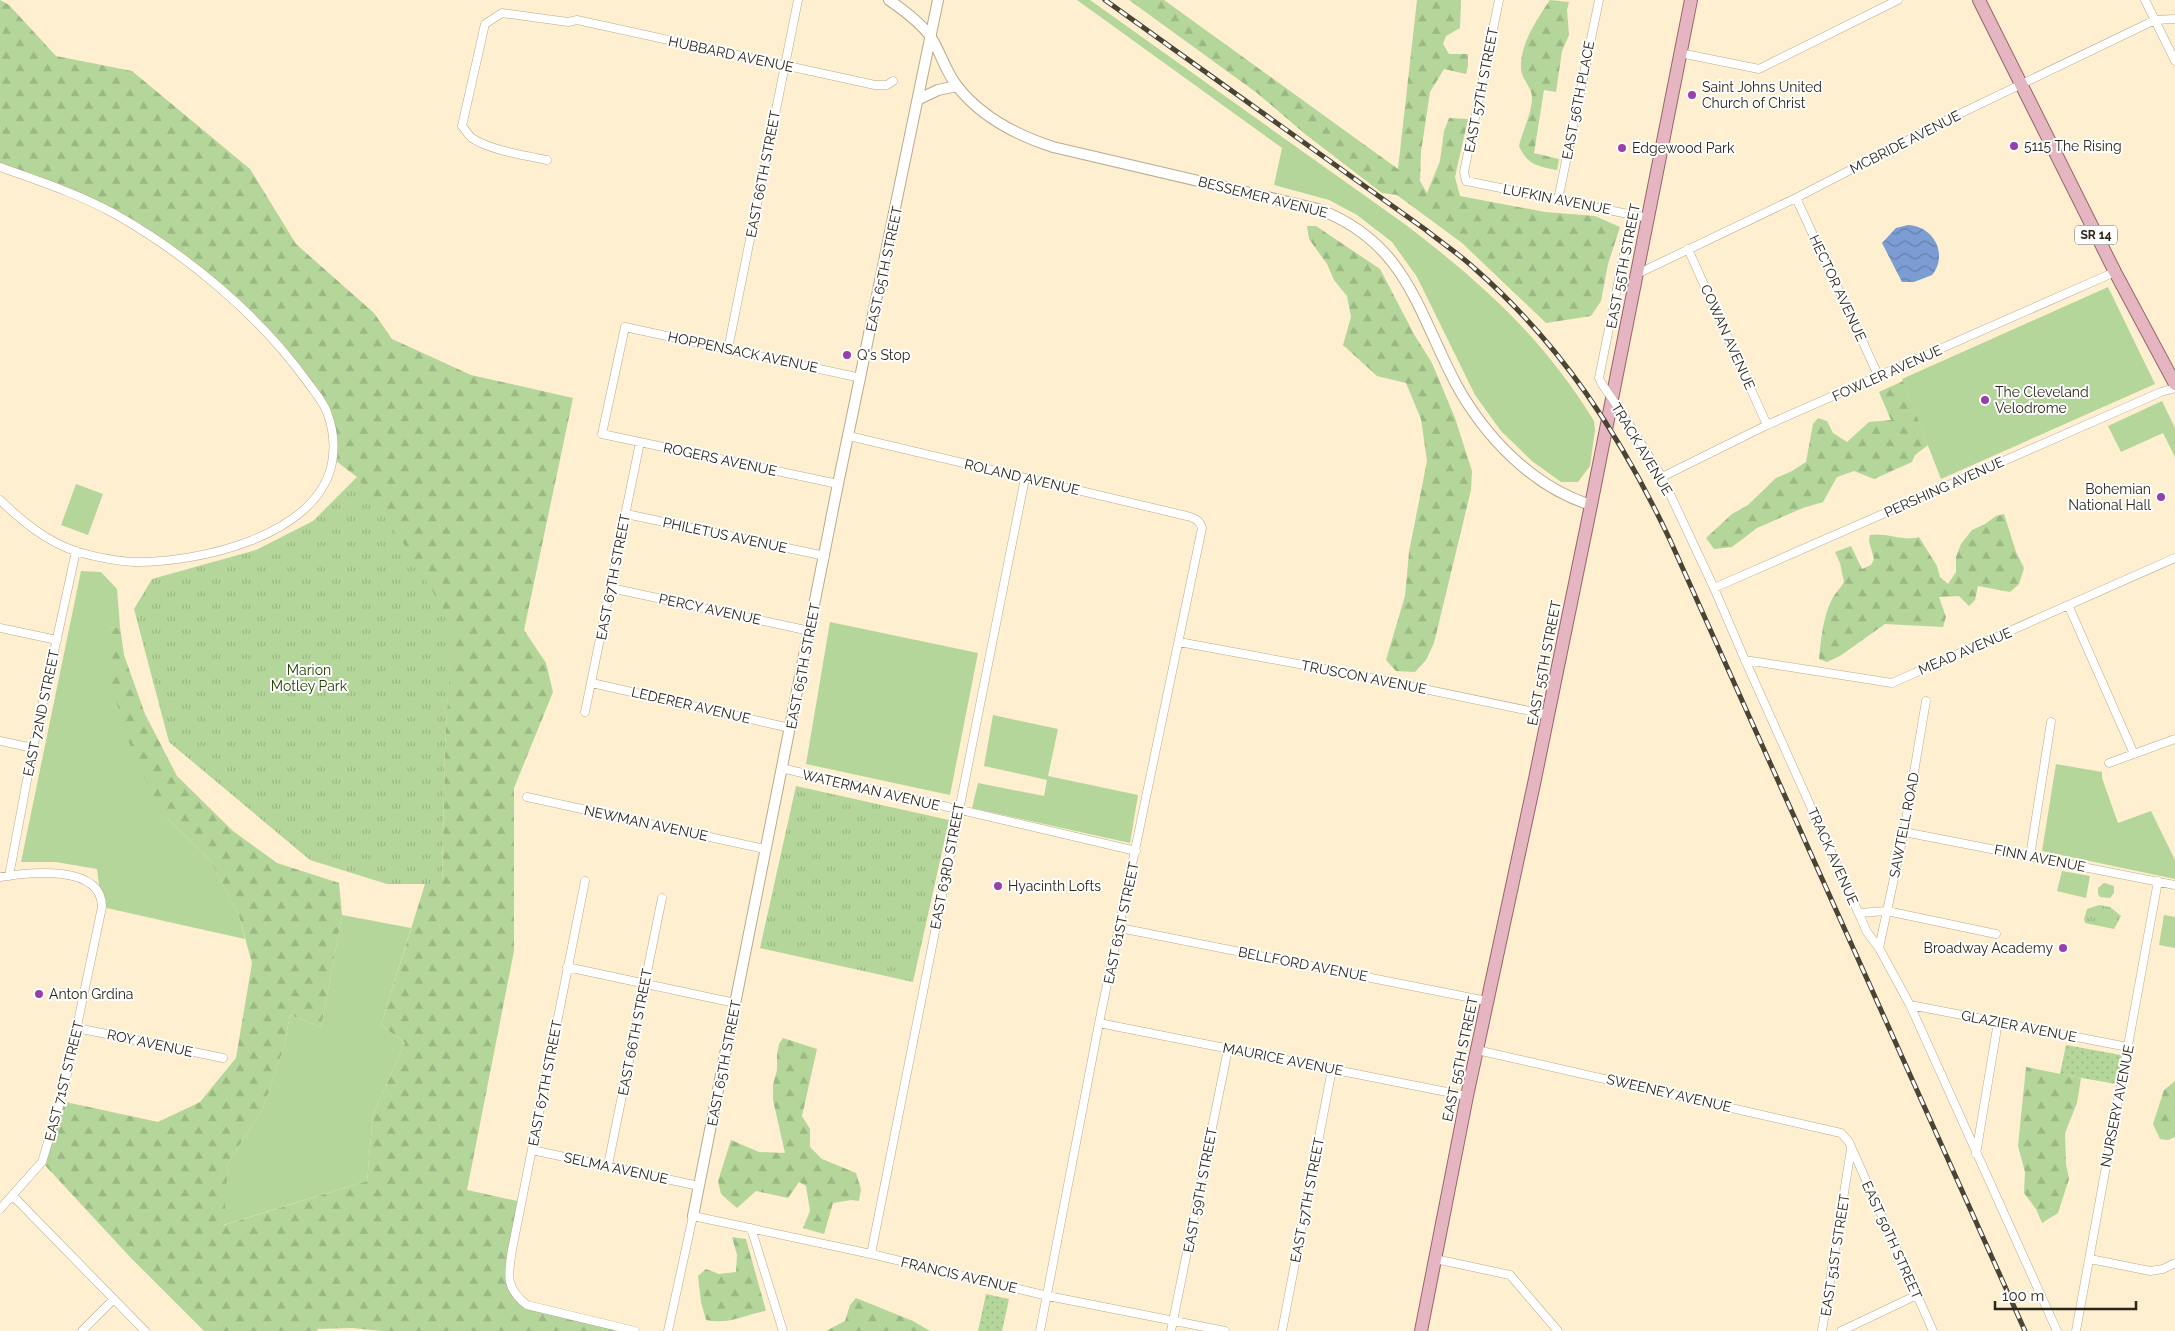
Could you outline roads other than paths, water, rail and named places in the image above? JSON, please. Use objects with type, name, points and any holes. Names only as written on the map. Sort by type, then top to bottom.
[{"type":"main road","name":"EAST 55TH STREET","points":[[1421,1331],[1467,1096],[1549,715],[1690,0]]},
{"type":"main road","name":"SR 14","points":[[1979,0],[2115,272],[2175,384]]},
{"type":"street","name":"EAST 66TH STREET","points":[[728,349],[798,0]]},
{"type":"street","name":"BESSEMER AVENUE","points":[[889,0],[931,38],[957,86],[974,105],[1011,131],[1032,140],[1304,205],[1331,214],[1352,225],[1387,254],[1401,272],[1457,385],[1474,414],[1493,438],[1514,459],[1566,497],[1591,505]]},
{"type":"street","name":"EAST 65TH STREET","points":[[668,1331],[700,1186],[781,768],[938,0]]},
{"type":"street","name":"EAST 57TH STREET","points":[[1466,181],[1464,172],[1499,0]]},
{"type":"street","name":"EAST 56TH PLACE","points":[[1558,200],[1599,0]]},
{"type":"street","points":[[1680,53],[1759,69],[1898,0]]},
{"type":"street","points":[[2145,0],[2175,61]]},
{"type":"street","name":"HUBBARD AVENUE","points":[[547,160],[519,155],[489,145],[472,138],[462,126],[485,24],[502,13],[568,22],[577,20],[875,85],[887,84],[893,81]]},
{"type":"street","name":"MCBRIDE AVENUE","points":[[1637,274],[1796,198],[1950,118],[2155,20],[2175,19]]},
{"type":"street","points":[[919,99],[938,90],[957,86]]},
{"type":"street","points":[[0,167],[56,186],[107,210],[166,246],[261,324],[296,367],[327,410],[334,447],[328,475],[321,490],[309,506],[294,518],[268,532],[232,547],[177,559],[132,562],[114,560],[76,551],[30,527],[0,500]]},
{"type":"street","name":"LUFKIN AVENUE","points":[[1466,181],[1648,218]]},
{"type":"street","name":"HECTOR AVENUE","points":[[1796,198],[1879,378]]},
{"type":"street","name":"TRACK AVENUE","points":[[1632,214],[1598,378],[1662,478],[1714,588],[1867,932],[1879,948],[1910,1005],[2057,1331]]},
{"type":"street","name":"COWAN AVENUE","points":[[1688,249],[1767,426]]},
{"type":"street","name":"FOWLER AVENUE","points":[[1662,478],[1767,426],[2115,272]]},
{"type":"street","name":"HOPPENSACK AVENUE","points":[[602,434],[625,327],[861,378]]},
{"type":"street","name":"PERSHING AVENUE","points":[[1714,588],[2161,392],[2175,388]]},
{"type":"street","name":"ROGERS AVENUE","points":[[602,434],[838,484]]},
{"type":"street","name":"ROLAND AVENUE","points":[[849,436],[1195,518]]},
{"type":"street","name":"EAST 67TH STREET","points":[[586,712],[640,442]]},
{"type":"street","name":"EAST 63RD STREET","points":[[871,1254],[1025,478]]},
{"type":"street","name":"PHILETUS AVENUE","points":[[626,514],[824,556]]},
{"type":"street","name":"EAST 61ST STREET","points":[[1040,1331],[1099,1023],[1202,528],[1195,518]]},
{"type":"street","name":"EAST 72ND STREET","points":[[9,876],[33,748],[76,551]]},
{"type":"street","name":"MEAD AVENUE","points":[[1745,660],[1892,683],[2069,607],[2175,558]]},
{"type":"street","name":"PERCY AVENUE","points":[[611,588],[810,631]]},
{"type":"street","points":[[2069,607],[2134,754]]},
{"type":"street","points":[[0,628],[57,640]]},
{"type":"street","name":"TRUSCON AVENUE","points":[[1179,642],[1347,673],[1549,715]]},
{"type":"street","name":"LEDERER AVENUE","points":[[592,683],[790,728]]},
{"type":"street","name":"SAWTELL ROAD","points":[[1879,948],[1904,832],[1926,701]]},
{"type":"street","points":[[2030,856],[2051,722]]},
{"type":"street","points":[[2110,762],[2175,739]]},
{"type":"street","points":[[0,741],[33,748]]},
{"type":"street","name":"WATERMAN AVENUE","points":[[781,768],[958,811],[1136,851]]},
{"type":"street","name":"NEWMAN AVENUE","points":[[527,797],[765,849]]},
{"type":"street","name":"FINN AVENUE","points":[[1904,832],[2175,885]]},
{"type":"street","name":"EAST 71ST STREET","points":[[0,1209],[42,1162],[63,1093],[102,907],[102,898],[99,891],[86,880],[58,874],[36,873],[9,876]]},
{"type":"street","points":[[0,877],[9,876]]},
{"type":"street","name":"EAST 67TH STREET","points":[[585,881],[509,1271],[510,1286],[516,1297],[527,1306],[635,1331]]},
{"type":"street","name":"NURSERY AVENUE","points":[[2076,1331],[2158,882]]},
{"type":"street","name":"EAST 66TH STREET","points":[[608,1165],[662,898]]},
{"type":"street","points":[[1859,913],[1887,911],[1996,934]]},
{"type":"street","name":"BELLFORD AVENUE","points":[[1120,928],[1487,1001]]},
{"type":"street","points":[[567,967],[735,1003]]},
{"type":"street","name":"GLAZIER AVENUE","points":[[1910,1005],[2128,1047]]},
{"type":"street","points":[[1976,1154],[1998,1022]]},
{"type":"street","name":"MAURICE AVENUE","points":[[1099,1023],[1467,1096]]},
{"type":"street","name":"ROY AVENUE","points":[[77,1028],[223,1058]]},
{"type":"street","name":"EAST 59TH STREET","points":[[1171,1331],[1228,1048]]},
{"type":"street","name":"SWEENEY AVENUE","points":[[1477,1050],[1835,1130],[1846,1136],[1852,1149]]},
{"type":"street","name":"EAST 57TH STREET","points":[[1282,1331],[1332,1069]]},
{"type":"street","name":"EAST 50TH STREET","points":[[1852,1149],[1933,1331]]},
{"type":"street","name":"EAST 51ST STREET","points":[[1822,1331],[1852,1149]]},
{"type":"street","name":"SELMA AVENUE","points":[[532,1150],[700,1186]]},
{"type":"street","points":[[13,1196],[145,1331]]},
{"type":"street","name":"FRANCIS AVENUE","points":[[693,1216],[871,1254],[1048,1296],[1225,1331]]},
{"type":"street","points":[[751,1228],[784,1331]]},
{"type":"street","points":[[1435,1259],[1510,1275],[1515,1278],[1558,1331]]},
{"type":"street","points":[[2090,1259],[2150,1271],[2162,1269],[2175,1263]]},
{"type":"street","points":[[1841,1331],[1917,1295]]},
{"type":"street","points":[[82,1331],[114,1299]]},
{"type":"water","points":[[1908,225],[1925,230],[1931,236],[1936,242],[1939,258],[1937,267],[1932,275],[1914,282],[1902,282],[1882,243],[1896,228]]},
{"type":"railway","points":[[1105,0],[1426,230],[1462,258],[1505,297],[1534,328],[1586,394],[1631,464],[1670,540],[2025,1331]]},
{"type":"place","name":"Saint Johns United Church of Christ","points":[[1692,95]]},
{"type":"place","name":"5115 The Rising","points":[[2014,146]]},
{"type":"place","name":"Edgewood Park","points":[[1622,148]]},
{"type":"place","name":"Q's Stop","points":[[847,355]]},
{"type":"place","name":"The Cleveland Velodrome","points":[[1985,400]]},
{"type":"place","name":"Bohemian National Hall","points":[[2161,497]]},
{"type":"place","name":"Hyacinth Lofts","points":[[998,886]]},
{"type":"place","name":"Broadway Academy","points":[[2063,948]]},
{"type":"place","name":"Anton Grdina","points":[[39,994]]},
{"type":"park label","name":"Marion Motley Park","points":[[309,678]]}]
